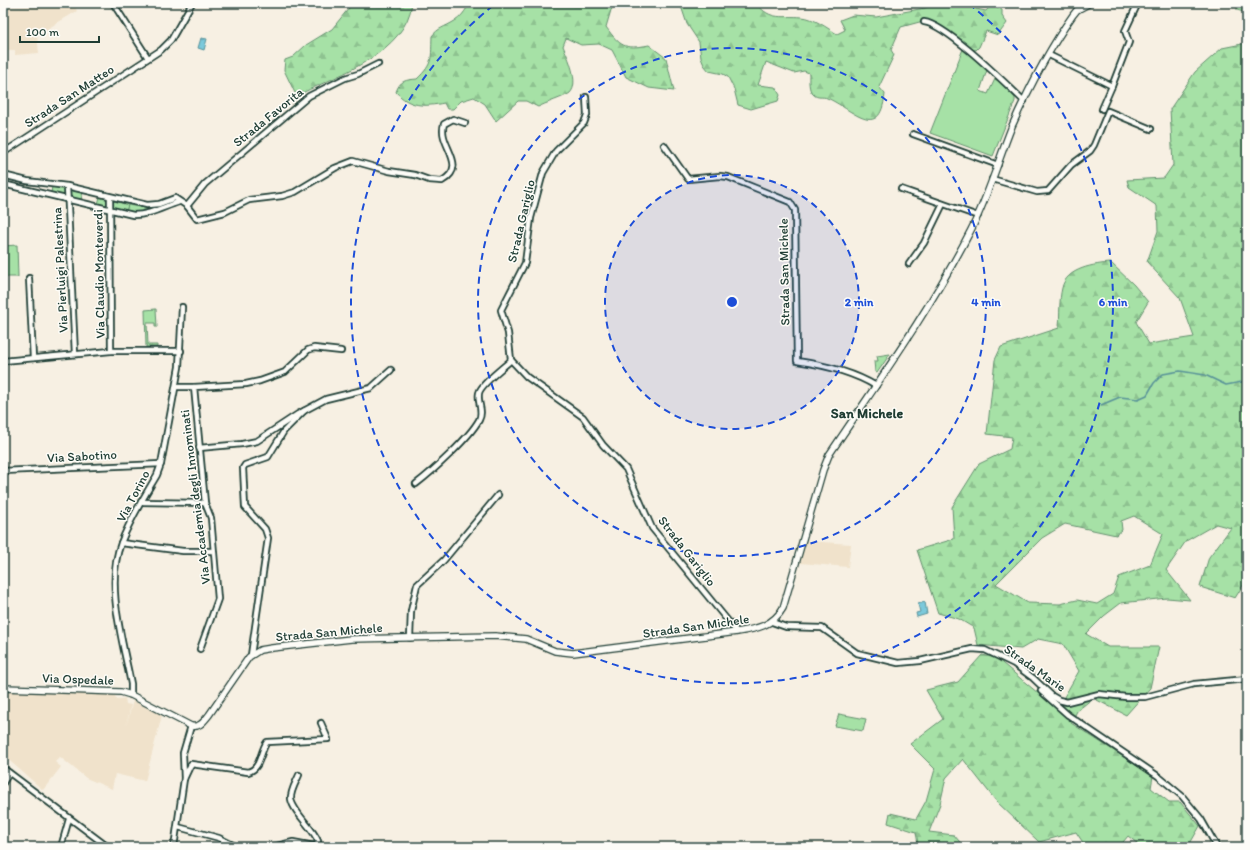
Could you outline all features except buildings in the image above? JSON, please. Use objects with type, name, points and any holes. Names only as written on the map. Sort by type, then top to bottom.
[{"type":"street","name":"Strada San Matteo","points":[[3,153],[168,44],[192,3]]},
{"type":"street","points":[[772,622],[783,608],[826,461],[926,309],[957,256],[978,216],[1024,101],[1049,55],[1077,10],[1079,3]]},
{"type":"street","points":[[1077,10],[1090,3]]},
{"type":"street","points":[[1102,109],[1130,42],[1125,31],[1138,3]]},
{"type":"street","points":[[114,4],[148,58]]},
{"type":"street","points":[[924,22],[931,23],[940,28],[975,56],[1024,101]]},
{"type":"street","points":[[1049,55],[1112,86]]},
{"type":"street","name":"Strada Favorita","points":[[187,206],[204,184],[309,96],[378,64]]},
{"type":"street","name":"Strada Gariglio","points":[[586,97],[587,115],[584,123],[556,151],[543,173],[531,218],[525,263],[501,310],[508,333],[511,360],[527,376],[583,417],[602,444],[626,469],[652,528],[737,632]]},
{"type":"street","points":[[992,179],[1037,192],[1048,191],[1071,164],[1090,151],[1108,111],[1151,129]]},
{"type":"street","points":[[3,175],[67,186],[147,205],[159,204],[175,198],[187,206],[198,219],[217,215],[249,200],[282,196],[295,192],[335,168],[353,161],[389,171],[416,175],[429,180],[442,181],[451,173],[454,164],[444,133],[444,124],[453,120],[465,123]]},
{"type":"street","points":[[913,134],[998,164]]},
{"type":"street","name":"Strada San Michele","points":[[664,145],[688,178],[728,177],[782,197],[790,202],[795,210],[797,361],[833,368],[867,380],[876,386]]},
{"type":"street","points":[[26,189],[27,180]]},
{"type":"street","points":[[3,184],[68,198],[133,215],[143,215],[179,202]]},
{"type":"street","name":"Via Pierluigi Palestrina","points":[[67,186],[75,354]]},
{"type":"street","points":[[901,189],[978,216]]},
{"type":"street","name":"Via Claudio Monteverdi","points":[[110,197],[111,351]]},
{"type":"street","points":[[909,264],[924,244],[943,204]]},
{"type":"street","points":[[29,278],[33,358]]},
{"type":"street","name":"Via Torino","points":[[131,695],[131,684],[116,597],[117,558],[121,543],[141,502],[157,475],[161,464],[176,387],[181,351],[182,306]]},
{"type":"street","points":[[176,387],[246,384],[260,381],[285,372],[308,350],[314,348],[340,351]]},
{"type":"street","points":[[3,361],[111,351],[181,351]]},
{"type":"street","points":[[416,484],[435,468],[475,427],[481,414],[480,391],[511,360]]},
{"type":"street","points":[[199,448],[257,441],[326,399],[371,388],[391,370]]},
{"type":"street","name":"Via Accademia degli Innominati","points":[[194,387],[205,503],[211,518],[218,599],[200,649]]},
{"type":"street","points":[[174,847],[184,779],[183,753],[191,726],[198,726],[205,721],[251,655],[268,538],[264,529],[245,507],[243,468],[245,465],[268,457],[284,431],[304,411]]},
{"type":"street","name":"Via Sabotino","points":[[3,471],[161,464]]},
{"type":"street","points":[[410,638],[411,611],[417,585],[457,547],[498,495]]},
{"type":"street","points":[[141,502],[205,503]]},
{"type":"street","points":[[121,543],[184,551],[213,551]]},
{"type":"street","name":"Strada San Michele","points":[[251,655],[264,649],[344,639],[474,636],[519,638],[533,641],[562,652],[573,653],[737,632],[754,629],[772,622]]},
{"type":"street","name":"Strada Marie","points":[[772,622],[786,627],[822,628],[857,653],[898,663],[920,661],[972,650],[985,650],[1014,664],[1052,696],[1067,702],[1099,694],[1139,697],[1194,684],[1247,679]]},
{"type":"street","points":[[1037,682],[1038,688],[1068,715],[1158,776],[1182,796],[1201,819],[1217,847]]},
{"type":"street","name":"Via Ospedale","points":[[3,688],[112,690],[131,695],[191,726]]},
{"type":"street","points":[[184,779],[191,764],[248,772],[252,771],[256,766],[267,742],[328,739],[321,723]]},
{"type":"street","points":[[3,768],[108,847]]},
{"type":"street","points":[[3,783],[9,773]]},
{"type":"street","points":[[273,847],[293,842],[314,846],[317,845],[318,841],[313,831],[294,806],[291,799],[299,775]]},
{"type":"street","points":[[61,847],[69,819]]},
{"type":"street","points":[[178,827],[219,838],[237,847]]},
{"type":"shaded area","points":[[74,4],[77,11],[37,35],[39,53],[15,55],[15,50],[3,51],[3,8]]},
{"type":"shaded area","points":[[807,541],[851,544],[848,567],[800,563]]},
{"type":"shaded area","points":[[3,690],[113,693],[119,700],[125,698],[126,704],[131,705],[126,726],[133,701],[162,715],[145,781],[115,774],[112,789],[86,778],[60,757],[55,762],[61,767],[43,790],[3,755]]},
{"type":"green space","points":[[353,3],[412,3],[407,20],[398,35],[385,48],[369,59],[335,78],[302,93],[295,93],[284,70],[285,60],[293,57],[306,45],[332,29]]},
{"type":"green space","points":[[470,3],[617,3],[611,10],[606,27],[615,39],[623,45],[634,47],[649,45],[666,58],[674,91],[649,88],[626,77],[612,50],[599,44],[581,45],[566,38],[563,46],[572,70],[574,83],[573,89],[570,93],[538,107],[526,101],[518,101],[496,121],[485,104],[474,97],[461,101],[453,109],[447,109],[444,103],[418,105],[406,101],[396,92],[399,85],[407,80],[417,79],[426,69],[430,60],[432,36],[434,33],[458,18]]},
{"type":"green space","points":[[680,3],[756,3],[767,13],[772,15],[811,19],[837,34],[845,30],[840,20],[853,15],[876,17],[925,8],[935,3],[973,3],[976,9],[986,11],[992,4],[1002,10],[1002,16],[1007,23],[998,35],[986,31],[979,47],[976,50],[971,49],[936,23],[927,20],[901,27],[891,50],[894,55],[879,87],[885,94],[882,109],[877,117],[871,119],[863,118],[827,98],[815,96],[811,92],[809,73],[804,71],[794,73],[766,62],[758,85],[775,87],[780,95],[778,101],[751,109],[738,105],[734,89],[728,77],[723,74],[709,71],[704,65],[701,58],[699,42],[687,24]]},
{"type":"green space","points":[[1237,3],[1247,3],[1247,13],[1237,10]]},
{"type":"green space","points":[[1247,43],[1247,579],[1235,598],[1200,587],[1209,557],[1231,528],[1216,524],[1186,541],[1166,570],[1190,600],[1167,598],[1121,603],[1104,616],[1086,634],[1108,647],[1159,647],[1150,688],[1126,715],[1093,698],[1077,711],[1071,723],[1153,776],[1151,788],[1169,802],[1180,802],[1200,826],[1188,847],[1142,847],[1128,836],[1119,847],[1086,847],[1076,832],[1039,842],[996,801],[963,759],[946,778],[940,804],[929,832],[954,835],[964,847],[945,847],[946,843],[918,844],[916,832],[888,823],[890,813],[916,819],[926,801],[935,769],[910,744],[943,719],[926,690],[958,682],[982,655],[996,658],[1057,709],[1079,671],[1063,644],[1038,639],[1021,649],[978,645],[974,628],[959,619],[938,613],[917,550],[954,539],[952,507],[979,464],[1010,449],[1012,437],[987,434],[995,360],[1001,347],[1059,328],[1061,293],[1065,281],[1069,276],[1082,268],[1111,263],[1134,285],[1148,302],[1136,322],[1149,344],[1194,337],[1180,298],[1147,262],[1158,231],[1157,206],[1129,187],[1127,180],[1164,178],[1173,165],[1170,109],[1195,72],[1222,48]],"holes":[[[1134,516],[1163,534],[1150,565],[1119,577],[1113,594],[1097,604],[1077,600],[1060,604],[1028,603],[996,584],[1042,538],[1065,524],[1116,535],[1122,530],[1121,521]]]},
{"type":"green space","points":[[963,49],[987,70],[980,91],[988,94],[995,79],[1002,83],[1015,98],[993,156],[930,133]]},
{"type":"green space","points":[[52,186],[65,188],[65,196],[51,193]]},
{"type":"green space","points":[[70,189],[83,192],[81,200],[70,197]]},
{"type":"green space","points":[[100,197],[108,199],[108,206],[98,204]]},
{"type":"green space","points":[[114,201],[128,205],[126,211],[112,207]]},
{"type":"green space","points":[[128,205],[146,208],[161,206],[149,211],[135,212],[126,211]]},
{"type":"green space","points":[[17,245],[18,277],[3,277],[3,246]]},
{"type":"green space","points":[[156,309],[157,327],[155,327],[155,323],[147,323],[148,345],[157,345],[157,347],[146,347],[145,310]]},
{"type":"green space","points":[[890,354],[877,373],[875,372],[874,361],[878,361],[877,356]]},
{"type":"green space","points":[[839,714],[866,719],[863,731],[835,726]]},
{"type":"water","points":[[201,38],[207,39],[204,50],[198,48]]},
{"type":"water","points":[[925,602],[927,614],[917,617],[916,613],[920,612],[918,604]]},
{"type":"waterway","points":[[1101,405],[1120,397],[1138,399],[1147,395],[1154,383],[1163,374],[1180,371],[1205,375],[1226,385],[1247,381]]},
{"type":"district","name":"San Michele","points":[[867,413]]}]
